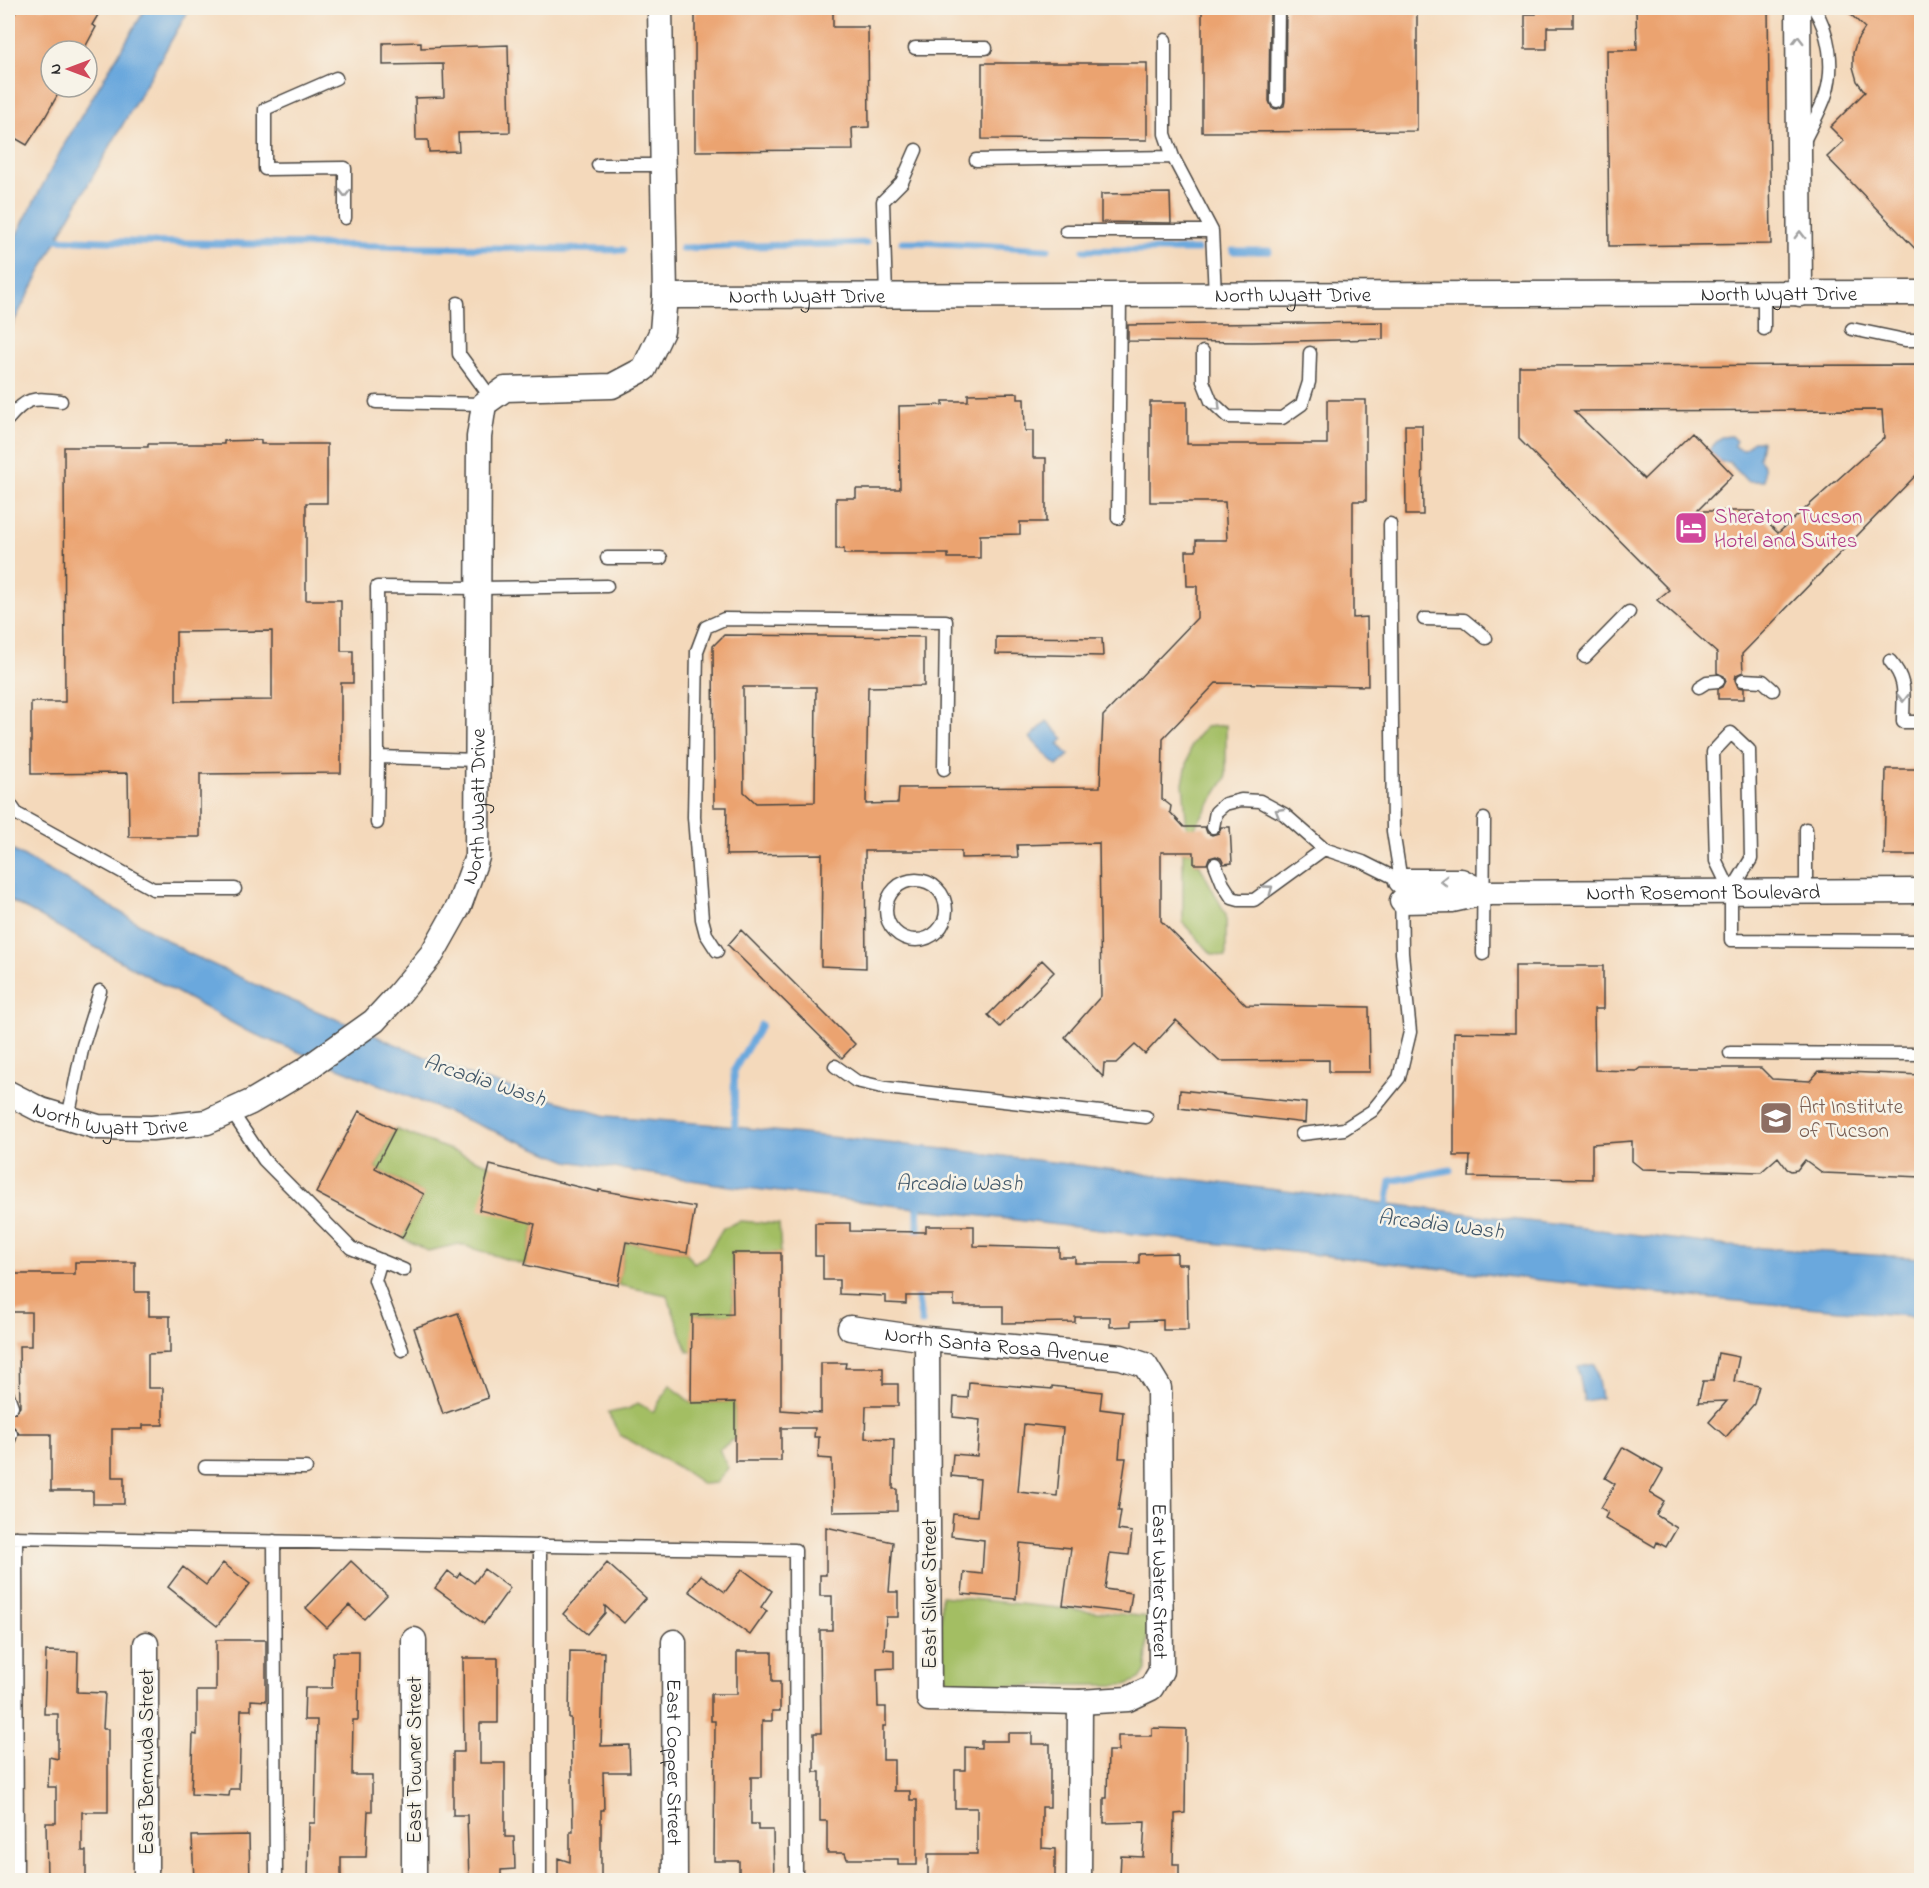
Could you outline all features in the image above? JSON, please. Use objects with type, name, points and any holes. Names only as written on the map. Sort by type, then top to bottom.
[{"type":"street","points":[[488,401],[505,390],[612,386],[644,369],[662,331],[665,296],[660,8]]},
{"type":"street","points":[[1798,8],[1800,294]]},
{"type":"street","name":"North Wyatt Drive","points":[[665,296],[1922,293]]},
{"type":"street","name":"North Wyatt Drive","points":[[8,1093],[41,1110],[98,1127],[152,1128],[207,1122],[251,1102],[305,1070],[374,1021],[432,954],[459,906],[477,857],[479,437],[488,401]]},
{"type":"street","name":"North Rosemont Boulevard","points":[[1401,891],[1461,881],[1484,893],[1922,891]]},
{"type":"street","name":"North Santa Rosa Avenue","points":[[850,1328],[927,1339],[1121,1358],[1145,1365]]},
{"type":"street","name":"East Silver Street","points":[[927,1339],[929,1699],[1080,1702]]},
{"type":"street","name":"East Water Street","points":[[1080,1702],[1128,1699],[1151,1688],[1161,1671],[1159,1388],[1145,1365]]},
{"type":"street","name":"East Towner Street","points":[[414,1640],[414,1881]]},
{"type":"street","name":"East Copper Street","points":[[674,1642],[675,1881]]},
{"type":"street","name":"East Bermuda Street","points":[[146,1644],[146,1881]]},
{"type":"street","points":[[1079,1881],[1080,1702]]},
{"type":"lane","points":[[1277,101],[1278,8]]},
{"type":"lane","points":[[1799,150],[1826,94],[1829,76],[1829,48],[1823,22],[1814,8]]},
{"type":"lane","points":[[1165,40],[1165,134],[1173,157],[1212,231],[1215,295]]},
{"type":"lane","points":[[915,48],[986,48]]},
{"type":"lane","points":[[336,78],[265,109],[265,169],[345,168],[345,218]]},
{"type":"lane","points":[[886,296],[883,201],[902,182],[916,150]]},
{"type":"lane","points":[[976,160],[1173,157]]},
{"type":"lane","points":[[598,165],[663,165]]},
{"type":"lane","points":[[1066,231],[1212,231]]},
{"type":"lane","points":[[1764,294],[1764,329]]},
{"type":"lane","points":[[1118,519],[1120,295]]},
{"type":"lane","points":[[458,303],[459,354],[488,401]]},
{"type":"lane","points":[[1852,329],[1905,340],[1922,340]]},
{"type":"lane","points":[[1203,352],[1203,381],[1211,401],[1228,417],[1282,418],[1302,404],[1309,382],[1310,353]]},
{"type":"lane","points":[[8,419],[18,408],[33,398],[62,401]]},
{"type":"lane","points":[[376,402],[488,401]]},
{"type":"lane","points":[[1302,1134],[1344,1129],[1372,1111],[1399,1078],[1410,1032],[1402,953],[1401,891],[1393,831],[1390,524]]},
{"type":"lane","points":[[607,558],[661,558]]},
{"type":"lane","points":[[377,823],[377,587],[607,586]]},
{"type":"lane","points":[[1585,657],[1629,612]]},
{"type":"lane","points":[[717,951],[706,934],[702,919],[694,817],[697,651],[706,627],[724,619],[946,621],[944,769]]},
{"type":"lane","points":[[1424,620],[1464,620],[1485,638]]},
{"type":"lane","points":[[1890,661],[1899,671],[1903,681],[1903,722],[1922,722]]},
{"type":"lane","points":[[1743,680],[1762,681],[1773,690]]},
{"type":"lane","points":[[1699,687],[1707,682],[1718,681]]},
{"type":"lane","points":[[1731,892],[1751,860],[1749,750],[1731,734],[1713,752],[1716,861],[1731,892],[1731,940],[1922,941]]},
{"type":"lane","points":[[378,757],[478,760]]},
{"type":"lane","points":[[1214,827],[1216,812],[1225,804],[1241,800],[1260,801],[1284,814],[1324,849],[1363,862],[1401,891]]},
{"type":"lane","points":[[8,801],[17,814],[153,889],[235,889]]},
{"type":"lane","points":[[1483,954],[1484,819]]},
{"type":"lane","points":[[1806,829],[1806,892]]},
{"type":"lane","points":[[1215,864],[1232,898],[1254,900],[1324,849]]},
{"type":"lane","points":[[917,879],[936,887],[946,906],[941,926],[925,938],[915,940],[897,933],[891,926],[886,908],[892,891],[899,884],[917,879]]},
{"type":"lane","points":[[68,1118],[83,1046],[100,991]]},
{"type":"lane","points":[[1730,1053],[1922,1054]]},
{"type":"lane","points":[[835,1066],[856,1082],[886,1088],[1146,1117]]},
{"type":"lane","points":[[231,1111],[264,1160],[351,1248],[404,1270]]},
{"type":"lane","points":[[381,1260],[375,1280],[402,1350]]},
{"type":"lane","points":[[205,1467],[306,1468]]},
{"type":"lane","points":[[17,1881],[12,1537],[795,1550],[796,1881]]},
{"type":"lane","points":[[274,1541],[276,1881]]},
{"type":"lane","points":[[540,1545],[540,1881]]},
{"type":"green space","points":[[1226,725],[1226,778],[1195,827],[1187,830],[1183,783],[1191,745],[1205,727]]},
{"type":"green space","points":[[1183,852],[1194,852],[1195,864],[1199,864],[1226,915],[1226,957],[1212,954],[1183,923]]},
{"type":"green space","points":[[395,1129],[490,1165],[535,1224],[525,1265],[459,1244],[428,1251],[402,1238],[424,1194],[375,1168]]},
{"type":"green space","points":[[740,1221],[779,1224],[781,1253],[732,1253],[733,1314],[693,1315],[695,1351],[688,1352],[667,1295],[618,1285],[626,1242],[687,1253],[694,1263],[706,1256],[723,1228]]},
{"type":"green space","points":[[670,1385],[691,1403],[735,1402],[735,1439],[719,1449],[728,1468],[716,1483],[703,1484],[620,1435],[608,1413],[628,1409],[638,1403],[653,1412]]},
{"type":"green space","points":[[941,1596],[1148,1617],[1146,1670],[1140,1679],[1126,1685],[960,1686],[948,1680],[940,1667]]},
{"type":"water","points":[[146,8],[190,8],[67,221],[8,333],[8,251],[65,143],[91,99],[99,99],[99,86]]},
{"type":"water","points":[[1731,436],[1736,441],[1734,445],[1744,450],[1753,441],[1762,441],[1759,458],[1764,465],[1764,481],[1747,481],[1729,462],[1721,462],[1709,450],[1721,437]]},
{"type":"water","points":[[1047,721],[1064,739],[1058,744],[1069,755],[1057,766],[1030,738]]},
{"type":"water","name":"Arcadia Wash","points":[[8,848],[188,953],[274,993],[471,1076],[607,1116],[707,1124],[963,1151],[1728,1246],[1921,1258],[1921,1317],[1681,1296],[1151,1236],[730,1186],[568,1161],[247,1031],[8,899]]},
{"type":"water","points":[[1595,1364],[1601,1398],[1584,1401],[1578,1367]]},
{"type":"building","points":[[18,8],[102,8],[92,25],[96,27],[90,39],[39,39],[39,99],[55,99],[27,145],[8,134],[8,26]]},
{"type":"building","points":[[695,8],[833,8],[833,27],[868,27],[869,127],[852,128],[853,150],[695,151]]},
{"type":"building","points":[[1202,8],[1270,8],[1269,101],[1272,108],[1277,109],[1284,106],[1285,101],[1286,8],[1417,8],[1417,131],[1202,132]]},
{"type":"building","points":[[1536,8],[1573,8],[1573,27],[1547,27],[1547,49],[1525,49],[1525,14],[1536,14]]},
{"type":"building","points":[[1636,8],[1768,8],[1771,244],[1609,246],[1607,50],[1637,50]]},
{"type":"building","points":[[1844,8],[1922,8],[1922,256],[1827,157],[1844,141],[1830,127],[1865,92],[1857,81],[1853,67],[1853,53],[1857,40],[1865,28]]},
{"type":"building","points":[[421,42],[421,48],[508,45],[510,132],[458,133],[459,151],[429,152],[428,140],[416,140],[415,98],[444,97],[443,64],[383,65],[383,43]]},
{"type":"building","points":[[982,63],[1147,63],[1147,140],[982,139]]},
{"type":"building","points":[[1170,193],[1171,223],[1101,222],[1101,194]]},
{"type":"building","points":[[1383,322],[1383,339],[1252,342],[1128,341],[1128,325]]},
{"type":"building","name":"Sheraton Tucson Hotel and Suites","points":[[1922,365],[1922,469],[1742,654],[1743,672],[1736,675],[1735,680],[1738,687],[1744,688],[1744,699],[1718,699],[1718,689],[1723,687],[1726,681],[1724,676],[1717,673],[1717,653],[1657,600],[1669,590],[1519,439],[1519,366]],"holes":[[[1882,410],[1884,438],[1778,533],[1755,511],[1697,511],[1733,475],[1692,432],[1644,479],[1574,411]]]},
{"type":"building","points":[[1018,393],[1018,399],[1024,399],[1025,431],[1033,431],[1033,458],[1046,458],[1046,522],[1020,522],[1020,534],[980,535],[980,558],[948,558],[948,554],[844,554],[844,549],[836,549],[836,498],[856,498],[856,489],[900,489],[899,406],[943,405],[943,401],[968,401],[968,394]]},
{"type":"building","points":[[1327,400],[1366,400],[1366,501],[1353,501],[1353,618],[1367,617],[1368,686],[1216,683],[1163,738],[1162,799],[1171,806],[1170,812],[1184,827],[1205,827],[1207,833],[1212,835],[1219,833],[1221,827],[1230,827],[1232,863],[1224,864],[1221,858],[1216,856],[1209,858],[1207,864],[1194,864],[1194,852],[1161,852],[1161,921],[1246,1005],[1369,1007],[1370,1072],[1329,1072],[1329,1060],[1219,1061],[1176,1020],[1145,1054],[1135,1045],[1116,1063],[1104,1063],[1103,1077],[1065,1037],[1101,996],[1099,843],[1017,845],[1018,857],[961,858],[961,851],[865,851],[866,968],[821,966],[822,854],[726,855],[727,807],[714,807],[713,646],[724,635],[924,637],[924,686],[868,687],[866,804],[898,803],[899,788],[1100,787],[1103,716],[1197,618],[1197,586],[1187,586],[1186,551],[1196,551],[1196,540],[1227,540],[1225,502],[1150,502],[1150,402],[1187,402],[1187,444],[1327,444]],"holes":[[[743,687],[816,687],[815,802],[756,803],[744,792]]]},
{"type":"building","points":[[1405,425],[1422,425],[1423,515],[1406,515]]},
{"type":"building","points":[[261,440],[261,444],[327,444],[327,503],[306,503],[306,600],[341,600],[341,651],[353,651],[353,683],[341,683],[341,773],[200,774],[200,837],[129,837],[128,773],[31,774],[31,702],[65,702],[64,447],[148,447],[148,444],[224,444],[224,441]],"holes":[[[272,631],[272,700],[176,701],[176,632]]]},
{"type":"building","points":[[996,637],[1102,638],[1103,656],[996,654]]},
{"type":"building","points":[[1886,769],[1922,769],[1922,855],[1884,855]]},
{"type":"building","points":[[741,930],[855,1044],[842,1058],[728,945]]},
{"type":"building","points":[[1042,960],[1054,972],[1000,1027],[988,1015]]},
{"type":"building","points":[[1515,966],[1603,966],[1603,1009],[1594,1009],[1595,1070],[1761,1068],[1772,1079],[1810,1081],[1819,1071],[1922,1075],[1922,1177],[1823,1173],[1805,1160],[1797,1170],[1791,1171],[1778,1157],[1761,1172],[1642,1169],[1632,1161],[1632,1141],[1592,1144],[1592,1179],[1469,1177],[1470,1156],[1454,1156],[1454,1032],[1515,1033]]},
{"type":"building","points":[[1180,1090],[1306,1103],[1305,1123],[1179,1108]]},
{"type":"building","points":[[359,1111],[395,1129],[375,1168],[424,1194],[402,1238],[316,1193]]},
{"type":"building","points":[[490,1165],[599,1192],[599,1190],[695,1207],[687,1253],[626,1242],[618,1285],[525,1265],[535,1224],[479,1210]]},
{"type":"building","points":[[815,1223],[850,1223],[850,1231],[926,1232],[926,1226],[974,1226],[974,1246],[1059,1248],[1059,1257],[1075,1257],[1075,1263],[1139,1263],[1139,1254],[1177,1253],[1177,1264],[1187,1264],[1188,1330],[1163,1330],[1163,1320],[1131,1321],[1131,1326],[1110,1327],[1110,1317],[1075,1317],[1075,1322],[1003,1323],[1003,1306],[954,1306],[954,1296],[906,1296],[906,1304],[886,1303],[886,1296],[839,1294],[839,1280],[823,1280],[823,1256],[815,1256]]},
{"type":"building","points":[[732,1253],[781,1253],[781,1410],[821,1413],[821,1363],[846,1363],[845,1368],[883,1368],[883,1384],[898,1384],[898,1406],[866,1406],[865,1438],[894,1439],[893,1489],[897,1489],[897,1511],[833,1512],[832,1459],[818,1458],[819,1437],[814,1437],[815,1428],[781,1428],[781,1461],[735,1461],[735,1402],[691,1403],[692,1315],[733,1314]]},
{"type":"building","points":[[75,1262],[135,1262],[135,1292],[149,1292],[149,1316],[170,1316],[170,1353],[148,1354],[148,1388],[163,1388],[163,1425],[143,1425],[143,1429],[112,1429],[112,1477],[124,1477],[124,1504],[93,1504],[93,1491],[51,1491],[51,1434],[19,1434],[14,1427],[8,1427],[8,1413],[15,1413],[20,1407],[19,1346],[31,1346],[31,1312],[11,1312],[11,1274],[75,1274]]},
{"type":"building","points":[[458,1313],[488,1398],[443,1414],[414,1328]]},
{"type":"building","points":[[1718,1353],[1739,1357],[1734,1381],[1759,1386],[1754,1404],[1726,1437],[1709,1422],[1727,1401],[1698,1402],[1703,1381],[1713,1381]]},
{"type":"building","points":[[969,1382],[1052,1389],[1052,1386],[1102,1392],[1100,1409],[1123,1412],[1119,1458],[1126,1458],[1118,1511],[1121,1511],[1118,1530],[1132,1532],[1129,1555],[1110,1553],[1105,1589],[1132,1593],[1129,1613],[1063,1605],[1071,1548],[1020,1543],[1016,1599],[962,1594],[964,1572],[982,1574],[984,1540],[951,1536],[953,1514],[977,1516],[980,1479],[951,1476],[953,1454],[977,1456],[980,1420],[953,1417],[954,1397],[968,1398]],"holes":[[[1024,1424],[1063,1428],[1057,1496],[1018,1492]]]},
{"type":"building","points":[[1623,1447],[1663,1470],[1650,1493],[1664,1501],[1656,1515],[1677,1528],[1666,1547],[1657,1542],[1655,1547],[1605,1518],[1608,1512],[1601,1508],[1615,1484],[1605,1478]]},
{"type":"building","points":[[826,1527],[893,1542],[889,1592],[898,1592],[898,1617],[886,1617],[884,1649],[894,1650],[894,1668],[877,1669],[878,1707],[886,1707],[886,1726],[883,1726],[883,1760],[894,1760],[894,1791],[910,1791],[910,1800],[917,1800],[917,1865],[898,1865],[898,1859],[847,1859],[845,1853],[827,1853],[827,1821],[820,1821],[820,1772],[814,1772],[814,1733],[821,1733],[820,1630],[832,1630],[832,1596],[820,1596],[820,1575],[826,1575]]},
{"type":"building","points":[[351,1561],[387,1595],[364,1619],[349,1605],[327,1628],[306,1608]]},
{"type":"building","points":[[223,1563],[250,1584],[217,1626],[168,1587],[183,1567],[206,1585]]},
{"type":"building","points":[[607,1563],[646,1598],[624,1623],[605,1606],[605,1613],[587,1634],[563,1614]]},
{"type":"building","points":[[484,1569],[510,1588],[484,1624],[435,1588],[448,1571],[457,1578],[460,1573],[474,1583]]},
{"type":"building","points":[[742,1569],[772,1591],[761,1607],[767,1611],[750,1635],[689,1591],[701,1575],[725,1592]]},
{"type":"building","points":[[216,1640],[266,1640],[266,1701],[251,1700],[251,1710],[241,1710],[239,1789],[230,1789],[229,1796],[191,1794],[193,1734],[197,1735],[197,1691],[216,1691]]},
{"type":"building","points":[[46,1651],[78,1652],[77,1692],[105,1693],[103,1729],[108,1729],[108,1812],[82,1812],[82,1851],[86,1851],[86,1881],[47,1881],[46,1823],[56,1823],[56,1787],[48,1787],[49,1757],[58,1759],[58,1714],[44,1714]]},
{"type":"building","points":[[570,1651],[604,1652],[601,1746],[629,1745],[630,1772],[603,1772],[601,1881],[558,1881],[558,1858],[570,1862],[570,1832],[573,1832],[571,1718],[569,1718]]},
{"type":"building","points":[[333,1652],[359,1652],[358,1720],[353,1720],[352,1775],[372,1775],[372,1811],[368,1811],[366,1857],[341,1857],[341,1881],[308,1881],[309,1823],[315,1823],[317,1720],[304,1720],[305,1688],[332,1688]]},
{"type":"building","points":[[737,1652],[772,1652],[772,1682],[780,1682],[780,1711],[772,1711],[772,1721],[762,1721],[762,1777],[751,1777],[751,1824],[758,1824],[758,1830],[773,1830],[774,1881],[739,1881],[739,1861],[714,1861],[715,1721],[711,1721],[711,1694],[737,1694]]},
{"type":"building","points":[[463,1658],[498,1658],[498,1723],[480,1723],[480,1763],[505,1763],[505,1837],[514,1837],[515,1869],[501,1870],[501,1881],[469,1881],[467,1815],[453,1815],[453,1752],[464,1752]]},
{"type":"building","points":[[1152,1728],[1186,1729],[1185,1813],[1175,1814],[1174,1822],[1173,1864],[1179,1864],[1179,1881],[1153,1881],[1153,1877],[1120,1876],[1121,1856],[1143,1857],[1145,1822],[1104,1823],[1108,1751],[1118,1751],[1118,1736],[1152,1736]]},
{"type":"building","points":[[1008,1733],[1032,1733],[1032,1744],[1050,1744],[1050,1807],[1042,1807],[1042,1848],[1055,1849],[1055,1881],[928,1881],[928,1854],[977,1854],[977,1808],[955,1808],[955,1770],[965,1770],[965,1747],[981,1748],[981,1741],[1008,1741]]},
{"type":"building","points":[[249,1835],[250,1881],[194,1881],[192,1836]]},
{"type":"waterway","points":[[50,239],[623,250]]},
{"type":"waterway","points":[[902,242],[1048,249]]},
{"type":"waterway","points":[[682,248],[866,243]]},
{"type":"waterway","points":[[1084,250],[1197,250]]},
{"type":"waterway","points":[[1233,251],[1269,251]]},
{"type":"waterway","points":[[735,1135],[734,1070],[761,1025]]},
{"type":"waterway","points":[[1386,1211],[1391,1181],[1450,1170]]},
{"type":"waterway","points":[[918,1200],[918,1240]]},
{"type":"waterway","points":[[918,1287],[922,1323]]},
{"type":"place","name":"Sheraton Tucson Hotel and Suites","points":[[1691,528]]},
{"type":"place","name":"Art Institute of Tucson","points":[[1776,1118]]}]
